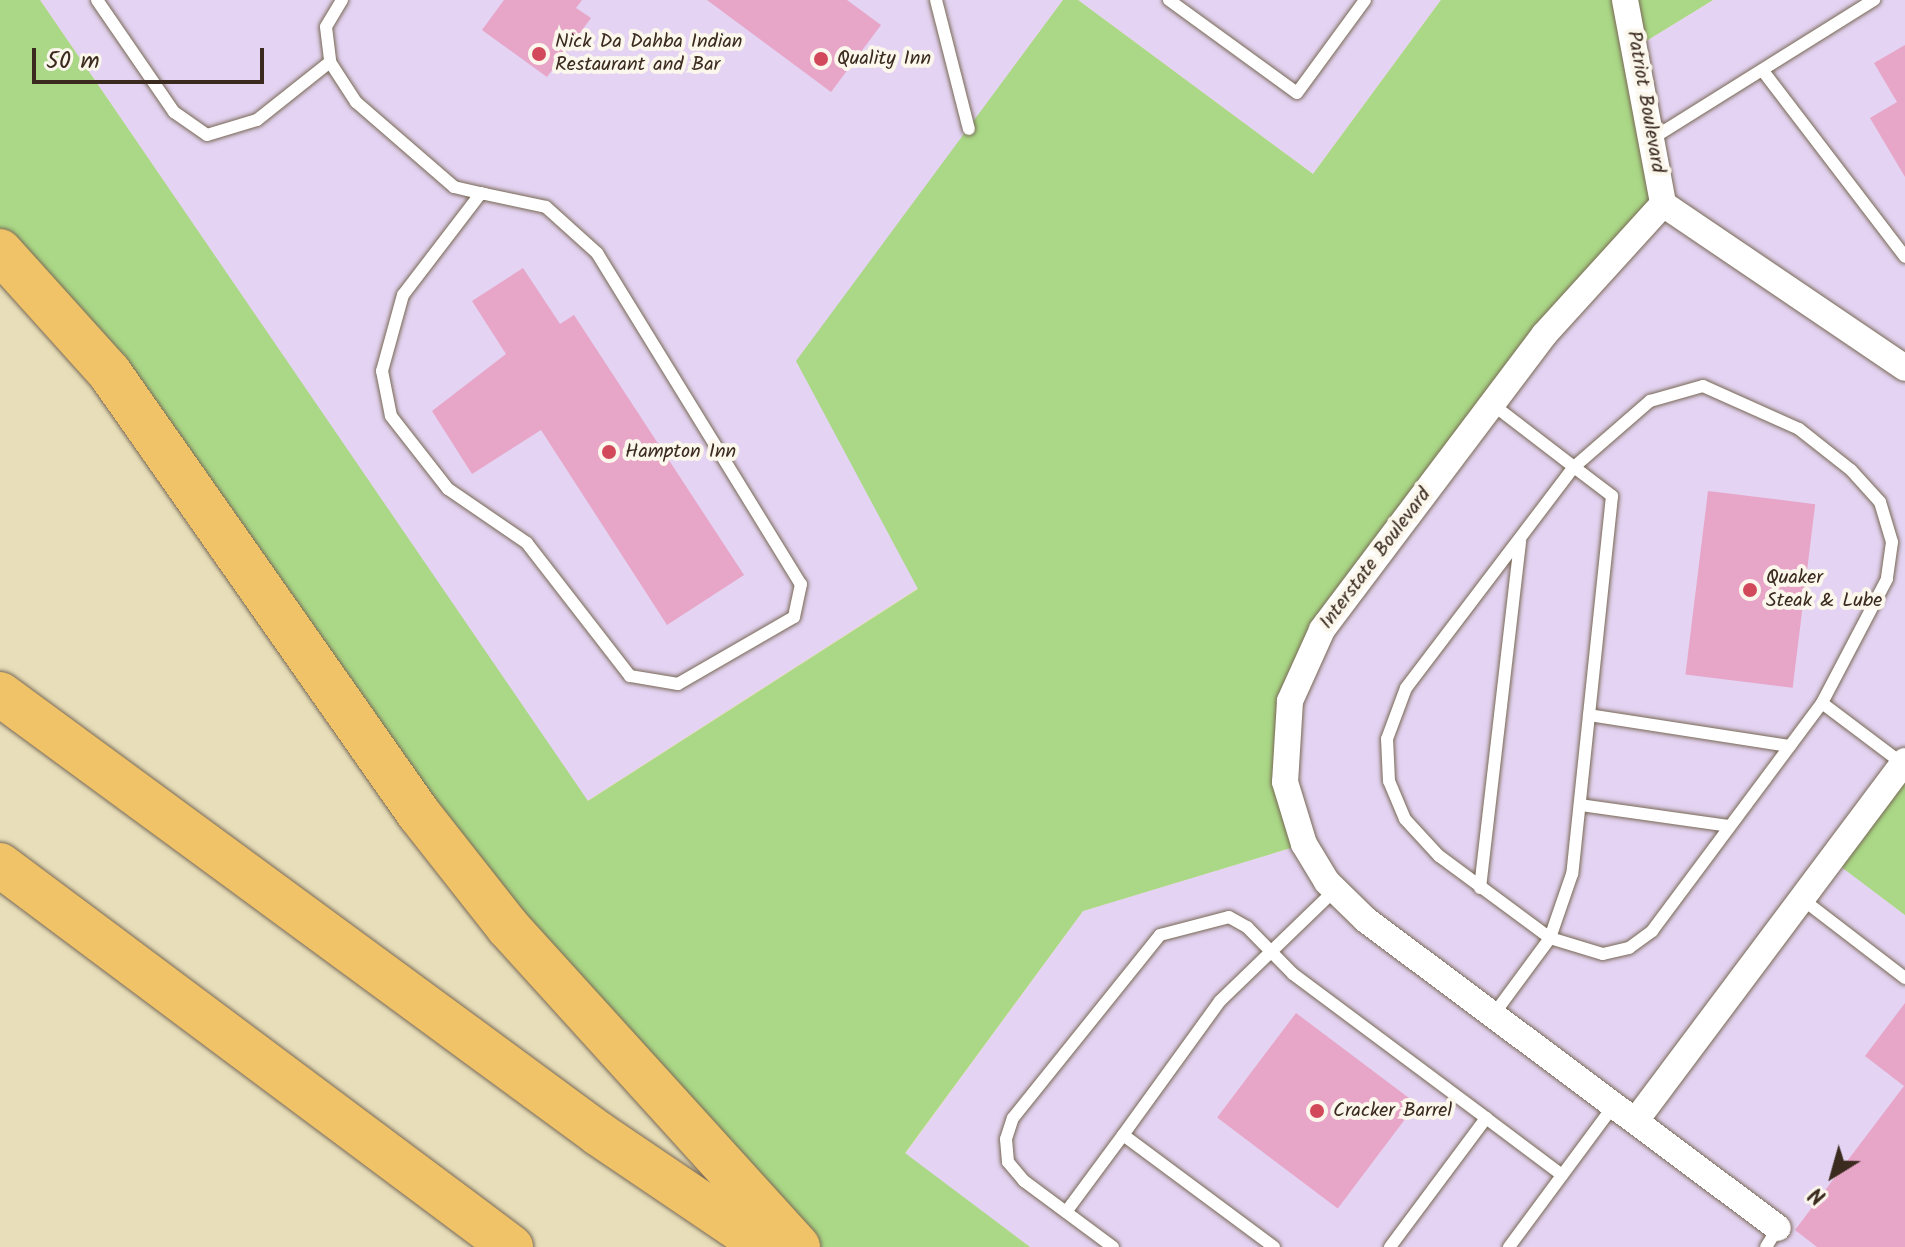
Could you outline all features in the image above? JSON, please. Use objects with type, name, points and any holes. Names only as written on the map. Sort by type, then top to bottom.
[{"type":"highway","points":[[0,251],[109,372],[419,814],[508,927],[798,1247]]},
{"type":"highway","points":[[0,694],[599,1134],[766,1247]]},
{"type":"highway","points":[[0,865],[511,1247]]},
{"type":"street","name":"Patriot Boulevard","points":[[1625,0],[1663,204]]},
{"type":"street","points":[[1663,204],[1905,368]]},
{"type":"street","name":"Interstate Boulevard","points":[[1663,204],[1492,404],[1322,630],[1297,677],[1285,782],[1304,844],[1335,890],[1494,1014],[1637,1119],[1772,1237]]},
{"type":"street","points":[[1637,1119],[1904,763]]},
{"type":"lane","points":[[97,0],[174,112],[207,135],[257,120],[330,62]]},
{"type":"lane","points":[[342,0],[326,27],[330,62],[356,102],[454,187],[546,207],[597,253],[801,584],[794,617],[678,684],[630,676],[527,543],[448,489],[391,416],[382,371],[403,295],[481,193]]},
{"type":"lane","points":[[936,0],[969,129]]},
{"type":"lane","points":[[1169,0],[1297,93],[1365,0]]},
{"type":"lane","points":[[1653,138],[1874,0]]},
{"type":"lane","points":[[1763,71],[1905,257]]},
{"type":"lane","points":[[1703,386],[1799,429],[1851,470],[1880,502],[1892,542],[1887,579],[1822,703],[1652,931],[1629,948],[1577,951],[1550,938],[1480,888],[1405,819],[1389,781],[1387,739],[1406,688],[1574,467],[1650,401],[1703,386]]},
{"type":"lane","points":[[1492,404],[1612,496],[1580,805],[1565,912],[1550,938],[1494,1014]]},
{"type":"lane","points":[[1480,888],[1520,540]]},
{"type":"lane","points":[[1822,703],[1904,763]]},
{"type":"lane","points":[[1589,715],[1790,746]]},
{"type":"lane","points":[[1580,805],[1730,826]]},
{"type":"lane","points":[[1066,1212],[1220,1001],[1335,890]]},
{"type":"lane","points":[[1802,899],[1905,978]]},
{"type":"lane","points":[[1113,1247],[1008,1162],[1006,1139],[1013,1118],[1145,947],[1160,935],[1229,917],[1562,1175]]},
{"type":"lane","points":[[1509,1247],[1615,1103]]},
{"type":"lane","points":[[1390,1247],[1486,1118]]},
{"type":"lane","points":[[1123,1135],[1274,1247]]},
{"type":"shaded area","points":[[40,0],[1063,0],[797,361],[918,588],[587,801]]},
{"type":"shaded area","points":[[1078,0],[1441,0],[1313,174]]},
{"type":"shaded area","points":[[1713,0],[1905,0],[1905,761],[1832,859],[1905,915],[1905,1247],[1030,1247],[905,1154],[1083,911],[1304,844],[1290,701],[1638,46]]},
{"type":"green space","points":[[0,0],[40,0],[588,801],[918,589],[796,361],[1063,0],[1078,0],[1313,174],[1441,0],[1713,0],[1638,46],[1663,204],[1322,630],[1290,701],[1304,844],[1083,911],[905,1153],[1030,1247],[798,1247],[607,1039],[0,251]]},
{"type":"green space","points":[[1905,761],[1905,915],[1832,860]]},
{"type":"building","name":"Nick Da Dahba Indian Restaurant and Bar","points":[[504,0],[582,0],[576,8],[591,18],[547,77],[482,30]]},
{"type":"building","name":"Quality Inn","points":[[707,0],[847,0],[881,25],[831,92]]},
{"type":"building","points":[[1905,45],[1905,177],[1870,118],[1897,102],[1874,63]]},
{"type":"building","name":"Hampton Inn","points":[[523,268],[560,324],[574,315],[744,575],[667,625],[541,430],[472,474],[432,411],[506,354],[472,301]]},
{"type":"building","name":"Quaker Steak & Lube","points":[[1708,491],[1815,504],[1793,688],[1685,675]]},
{"type":"building","points":[[1905,1003],[1905,1247],[1817,1247],[1795,1230],[1904,1086],[1865,1056]]},
{"type":"building","name":"Cracker Barrel","points":[[1296,1013],[1417,1104],[1338,1208],[1217,1118]]},
{"type":"place","name":"Nick Da Dahba Indian Restaurant and Bar","points":[[539,54]]},
{"type":"place","name":"Quality Inn","points":[[821,59]]},
{"type":"place","name":"Hampton Inn","points":[[609,452]]},
{"type":"place","name":"Quaker Steak & Lube","points":[[1750,590]]},
{"type":"place","name":"Cracker Barrel","points":[[1317,1111]]}]
